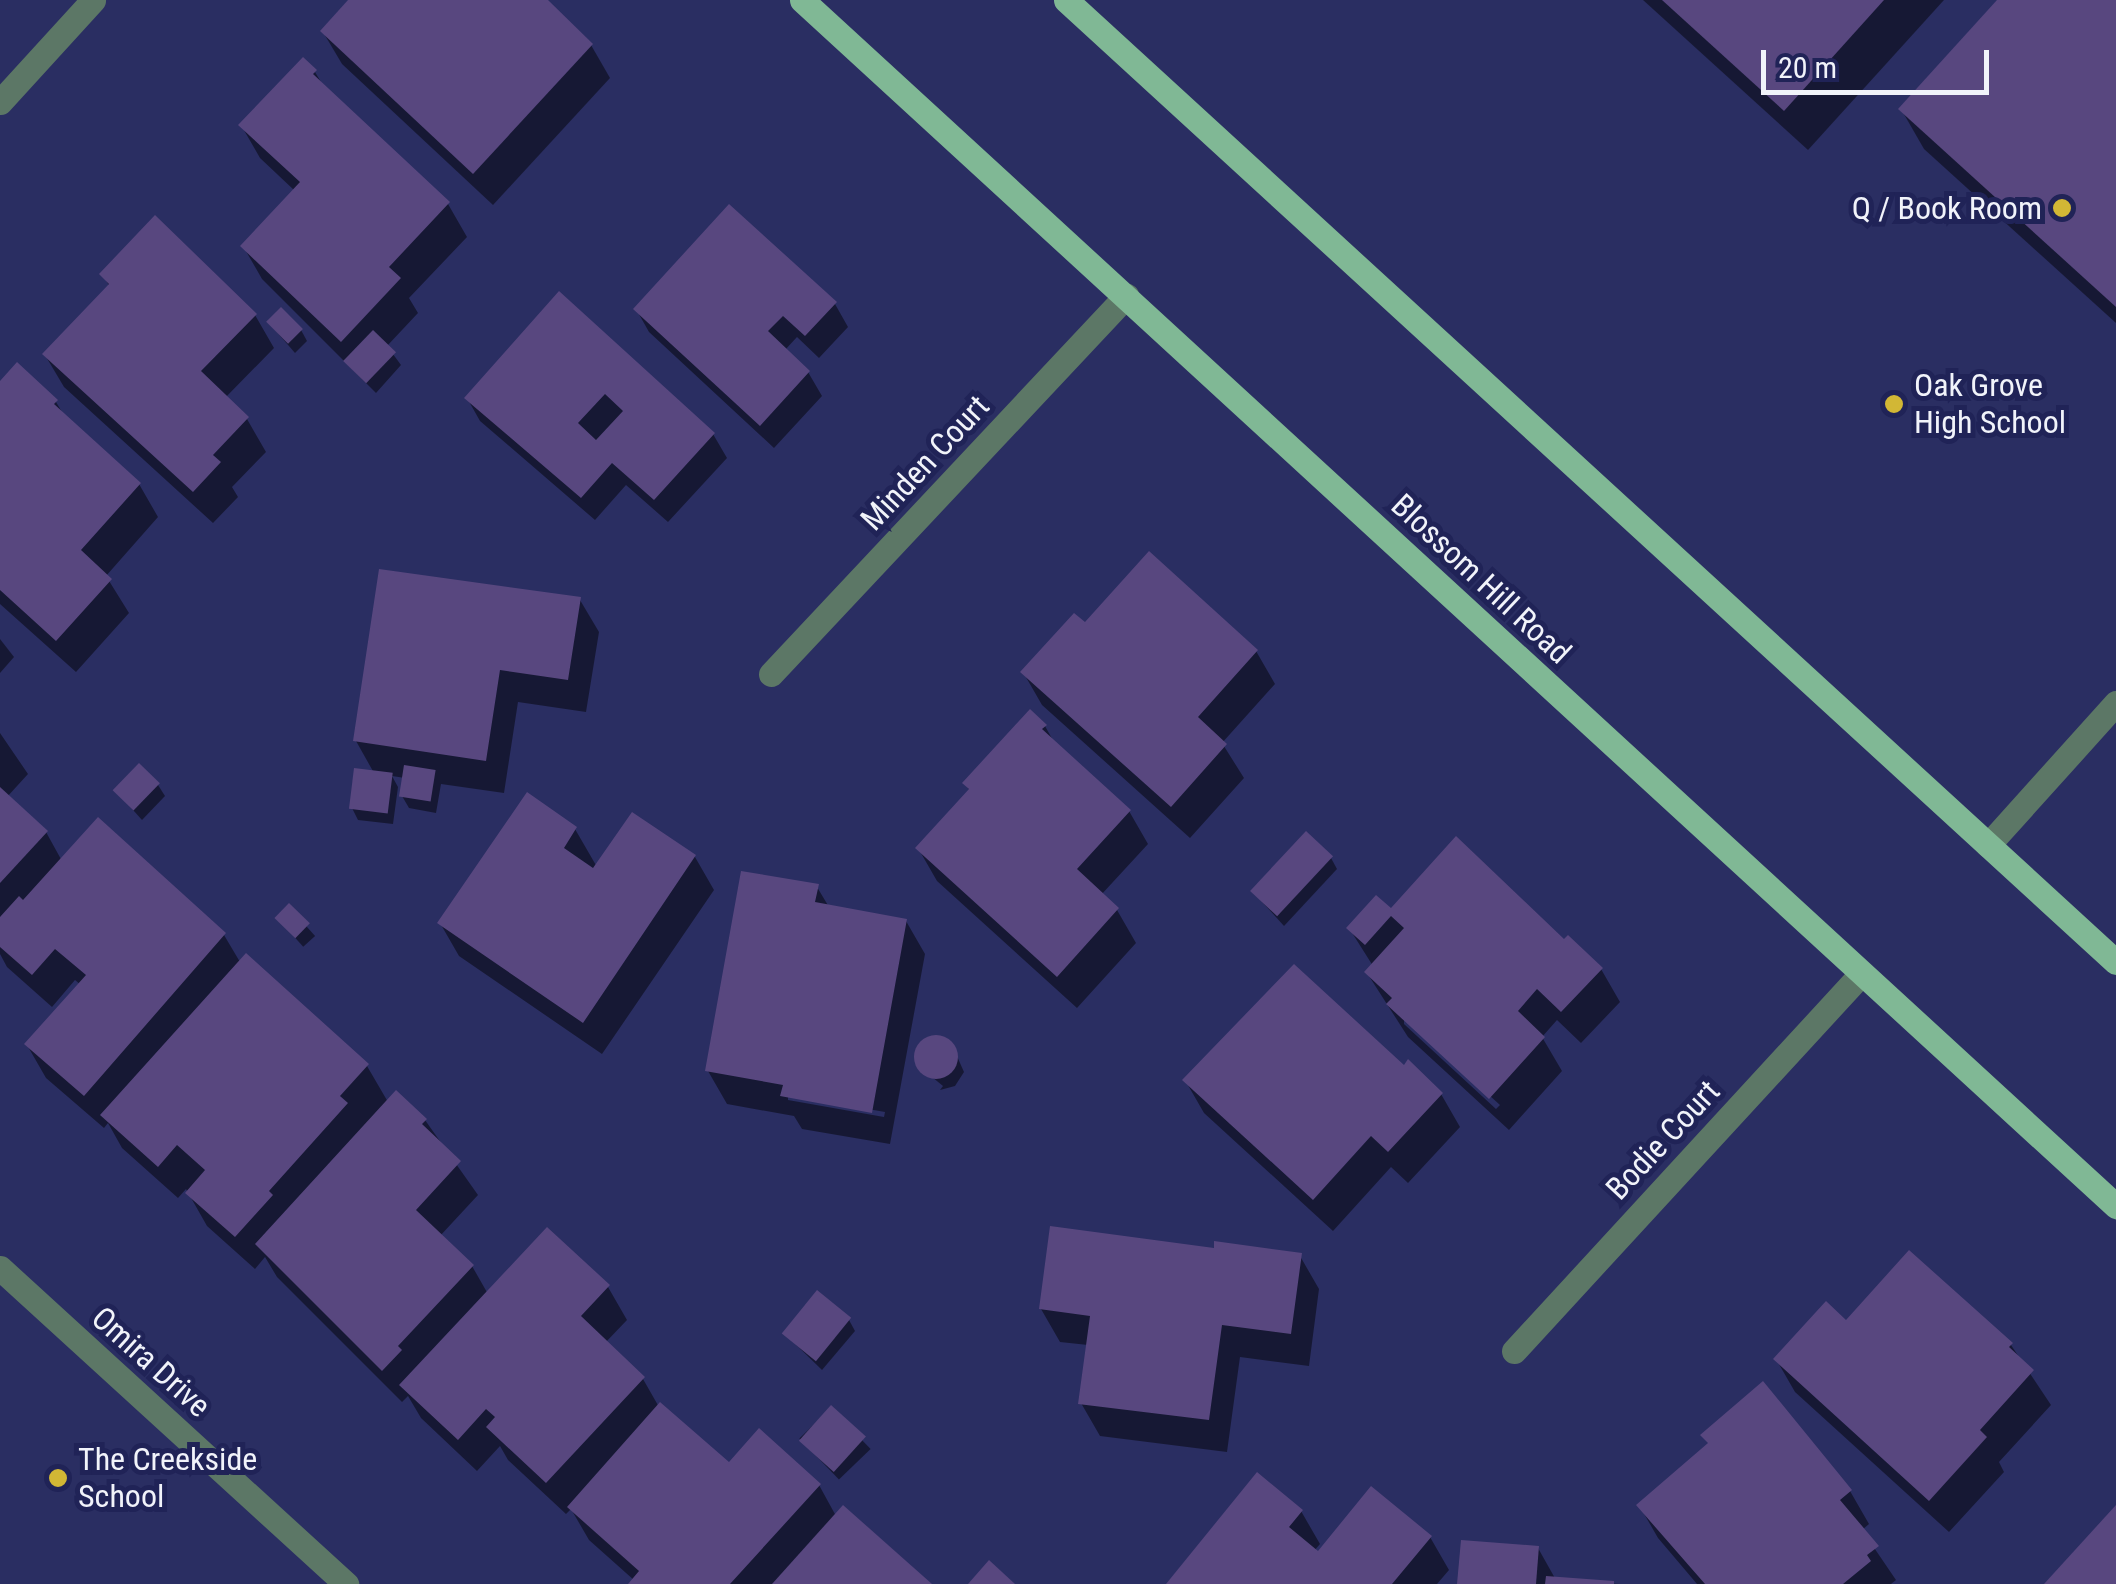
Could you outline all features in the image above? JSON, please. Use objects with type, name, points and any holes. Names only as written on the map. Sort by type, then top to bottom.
[{"type":"main road","name":"Blossom Hill Road","points":[[802,0],[2116,1206]]},
{"type":"main road","points":[[1066,0],[2116,962]]},
{"type":"street","points":[[0,102],[93,0]]},
{"type":"street","name":"Minden Court","points":[[771,674],[1126,296]]},
{"type":"street","points":[[1988,845],[2116,702]]},
{"type":"street","name":"Bodie Court","points":[[1514,1351],[1861,974]]},
{"type":"street","name":"Omira Drive","points":[[0,1268],[346,1584]]},
{"type":"building","points":[[348,0],[548,0],[593,44],[473,174],[320,31]]},
{"type":"building","points":[[1662,0],[1884,0],[1784,111]]},
{"type":"building","name":"Q / Book Room","points":[[1997,0],[2116,0],[2116,307],[1898,109]]},
{"type":"building","points":[[303,57],[317,70],[313,74],[450,202],[389,267],[401,278],[341,342],[240,246],[300,182],[238,125]]},
{"type":"building","points":[[729,204],[837,302],[805,336],[783,316],[768,331],[810,371],[760,426],[633,309]]},
{"type":"building","points":[[155,215],[257,314],[201,371],[249,417],[213,455],[221,462],[193,492],[42,354],[109,284],[99,274]]},
{"type":"building","points":[[559,291],[715,433],[654,500],[612,463],[581,498],[464,398]],"holes":[[[605,394],[623,411],[596,440],[578,423]]]},
{"type":"building","points":[[281,307],[303,329],[288,344],[266,322]]},
{"type":"building","points":[[373,330],[396,352],[366,383],[343,361]]},
{"type":"building","points":[[17,362],[58,400],[54,404],[141,483],[81,550],[112,579],[56,641],[0,590],[0,381]]},
{"type":"building","points":[[1149,551],[1258,650],[1198,717],[1227,744],[1171,807],[1020,672],[1074,613],[1085,622]]},
{"type":"building","points":[[379,569],[581,597],[568,680],[500,670],[486,761],[353,741]]},
{"type":"building","points":[[1030,709],[1047,725],[1042,729],[1131,810],[1077,869],[1119,908],[1057,977],[915,848],[969,789],[962,783]]},
{"type":"building","points":[[139,763],[160,783],[133,810],[113,790]]},
{"type":"building","points":[[404,765],[436,770],[431,802],[399,797]]},
{"type":"building","points":[[354,768],[393,773],[388,813],[349,809]]},
{"type":"building","points":[[0,787],[48,831],[0,883]]},
{"type":"building","points":[[527,792],[577,827],[564,848],[593,868],[632,812],[696,855],[583,1023],[437,923]]},
{"type":"building","points":[[98,817],[226,933],[84,1096],[24,1044],[86,975],[55,949],[32,975],[0,947],[0,917],[19,896],[23,900]]},
{"type":"building","points":[[1306,831],[1333,856],[1277,916],[1250,891]]},
{"type":"building","points":[[1456,836],[1564,939],[1568,935],[1603,968],[1561,1012],[1537,989],[1518,1011],[1545,1037],[1489,1099],[1386,1004],[1392,998],[1364,972],[1404,928],[1391,916],[1365,945],[1346,928],[1376,895],[1391,908]]},
{"type":"building","points":[[741,871],[819,884],[815,902],[907,919],[872,1113],[780,1096],[783,1085],[705,1071]]},
{"type":"building","points":[[289,903],[310,923],[295,938],[274,918]]},
{"type":"building","points":[[246,953],[369,1064],[340,1096],[348,1103],[269,1191],[273,1195],[235,1237],[185,1193],[205,1170],[177,1145],[158,1167],[100,1115]]},
{"type":"building","points":[[1294,964],[1404,1065],[1408,1059],[1443,1093],[1388,1152],[1371,1136],[1313,1200],[1182,1080]]},
{"type":"building","points":[[936,1035],[951,1042],[958,1057],[951,1072],[936,1079],[921,1072],[914,1057],[921,1042]]},
{"type":"building","points":[[396,1090],[427,1119],[422,1124],[461,1161],[416,1210],[474,1265],[398,1346],[402,1350],[382,1371],[255,1244]]},
{"type":"building","points":[[1050,1226],[1214,1248],[1214,1241],[1302,1253],[1291,1334],[1222,1325],[1209,1420],[1078,1404],[1090,1316],[1039,1309]]},
{"type":"building","points":[[547,1227],[610,1285],[581,1316],[645,1377],[546,1483],[486,1427],[495,1417],[486,1409],[458,1440],[399,1385]]},
{"type":"building","points":[[1909,1250],[2013,1343],[2009,1347],[2034,1370],[1980,1430],[1987,1437],[1929,1501],[1773,1359],[1826,1301],[1846,1320]]},
{"type":"building","points":[[817,1290],[851,1318],[816,1361],[782,1334]]},
{"type":"building","points":[[1763,1381],[1852,1490],[1840,1500],[1879,1546],[1867,1555],[1871,1561],[1843,1584],[1705,1584],[1636,1505],[1708,1443],[1700,1435]]},
{"type":"building","points":[[660,1402],[729,1462],[759,1428],[821,1484],[730,1584],[628,1584],[639,1571],[567,1507]]},
{"type":"building","points":[[831,1405],[866,1436],[834,1472],[799,1441]]},
{"type":"building","points":[[1257,1472],[1303,1510],[1289,1527],[1318,1551],[1371,1486],[1432,1536],[1392,1584],[1166,1584]]},
{"type":"building","points":[[843,1505],[932,1584],[772,1584]]},
{"type":"building","points":[[2116,1505],[2116,1584],[2044,1584]]},
{"type":"building","points":[[1461,1540],[1539,1546],[1536,1584],[1457,1584]]},
{"type":"building","points":[[989,1560],[1015,1584],[968,1584]]},
{"type":"building","points":[[1546,1576],[1614,1581],[1614,1584],[1545,1584]]},
{"type":"place","name":"Q / Book Room","points":[[2062,208]]},
{"type":"place","name":"Oak Grove High School","points":[[1894,404]]},
{"type":"place","name":"The Creekside School","points":[[58,1478]]}]
